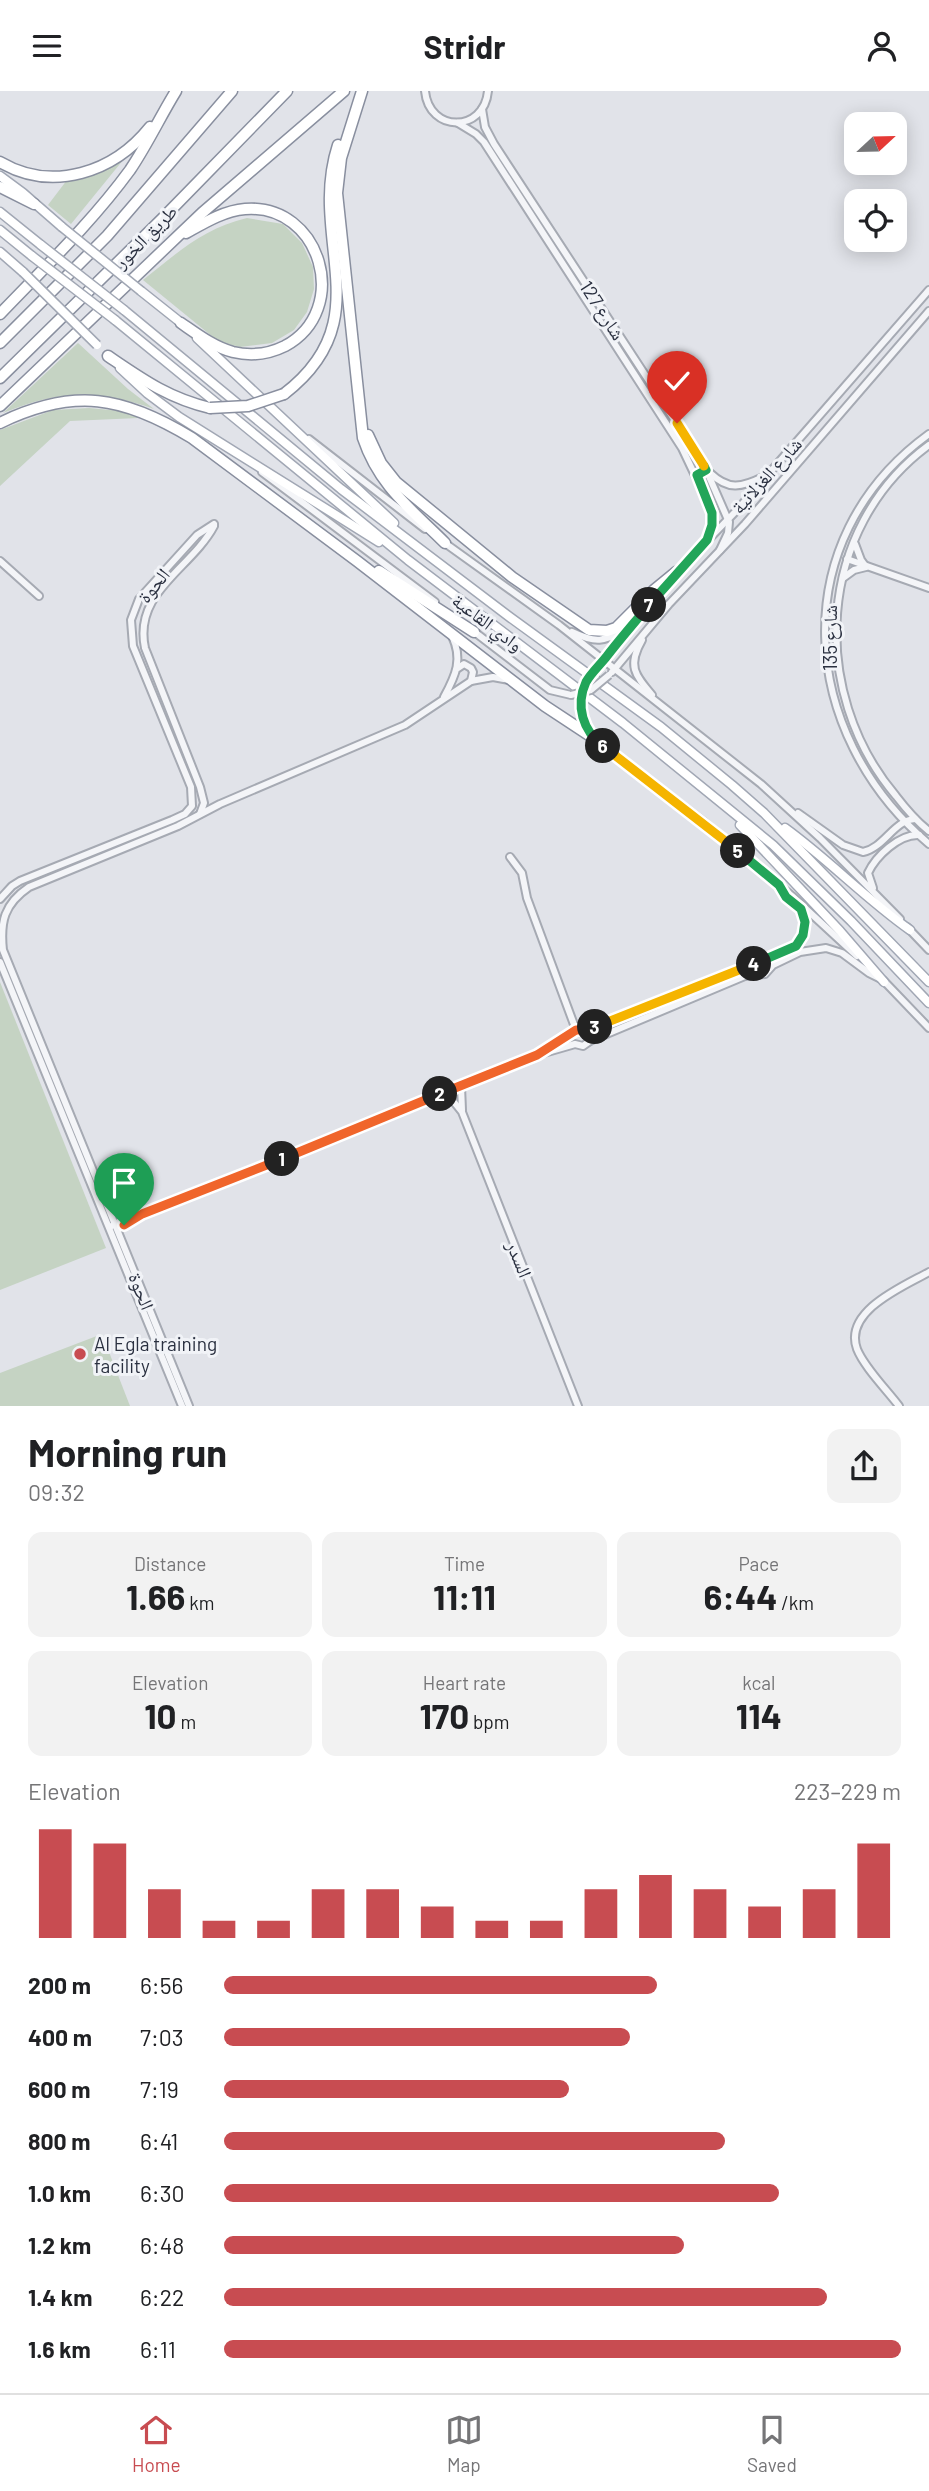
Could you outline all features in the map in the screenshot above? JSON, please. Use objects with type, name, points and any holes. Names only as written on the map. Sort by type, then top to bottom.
[{"type":"highway","points":[[0,314],[109,197],[131,167],[176,91]]},
{"type":"highway","name":"طريق الخور","points":[[0,343],[107,236],[232,91]]},
{"type":"highway","name":"طريق الخور","points":[[0,378],[162,219],[287,91]]},
{"type":"highway","points":[[0,406],[173,240],[344,91]]},
{"type":"highway","points":[[362,91],[341,158],[337,193],[363,438],[377,472],[388,487],[445,543]]},
{"type":"highway","points":[[0,162],[19,171],[52,177],[97,169],[134,145],[170,102]]},
{"type":"highway","points":[[108,356],[155,388],[173,397],[209,408],[248,406],[284,394],[313,367],[333,331],[339,291],[329,193],[332,165],[340,139],[356,110]]},
{"type":"highway","points":[[0,187],[34,204]]},
{"type":"highway","points":[[173,240],[223,214],[244,209],[266,209],[288,219],[306,235],[318,256],[323,279],[320,303],[310,325],[295,340],[276,350],[255,354],[233,352],[213,344],[181,323]]},
{"type":"highway","points":[[357,383],[368,433],[381,463],[396,482],[512,577],[589,630],[599,632],[616,628],[676,572]]},
{"type":"highway","points":[[0,423],[33,408],[62,401],[91,400],[121,404],[145,413],[192,438],[545,706],[592,737]]},
{"type":"highway","points":[[357,561],[372,567],[474,632]]},
{"type":"main road","points":[[0,176],[181,323],[417,546]]},
{"type":"main road","name":"وادي القاعية","points":[[0,212],[124,310],[341,489],[662,727],[764,813],[929,982]]},
{"type":"main road","name":"وادي القاعية","points":[[0,230],[115,320],[408,561],[623,723],[772,845],[929,1003]]},
{"type":"main road","points":[[0,252],[162,406],[408,561]]},
{"type":"main road","points":[[711,796],[762,847],[883,980]]},
{"type":"main road","points":[[764,813],[814,850],[878,907],[910,930]]},
{"type":"street","name":"شارع 127","points":[[425,91],[429,107],[436,115],[446,121],[458,123],[484,142],[666,422],[697,475],[712,513],[712,525],[707,540]]},
{"type":"street","points":[[458,123],[472,119],[482,109],[488,91]]},
{"type":"street","name":"شارع 127","points":[[482,109],[485,127],[494,144],[706,470],[727,518]]},
{"type":"street","name":"شارع الغزلانية","points":[[604,660],[676,572],[767,474],[929,290]]},
{"type":"street","name":"شارع الغزلانية","points":[[614,669],[650,626],[746,524],[929,311]]},
{"type":"street","name":"وادي القاعية","points":[[278,413],[372,490],[559,625],[788,807],[855,851],[868,851],[904,821]]},
{"type":"street","name":"شارع 135","points":[[929,434],[900,458],[876,485],[854,520],[830,584],[826,617],[830,686],[839,716],[856,755],[867,775],[892,808],[929,844]]},
{"type":"street","name":"شارع 135","points":[[929,445],[887,486],[873,505],[855,542],[843,579],[835,641],[839,678],[861,743],[877,771],[915,819],[929,831]]},
{"type":"street","name":"وادي القاعية","points":[[253,464],[543,685],[556,692],[582,697]]},
{"type":"street","points":[[697,475],[706,470],[721,482],[734,487],[744,486],[767,474]]},
{"type":"street","points":[[720,550],[728,533],[727,518]]},
{"type":"street","points":[[214,524],[204,541],[197,535],[214,524]]},
{"type":"street","name":"الحوة","points":[[189,810],[194,801],[191,787],[136,654],[130,626],[139,599],[197,535]]},
{"type":"street","name":"الحوة","points":[[200,814],[204,803],[200,787],[145,648],[142,627],[152,600],[204,541]]},
{"type":"street","points":[[855,542],[858,555],[866,566]]},
{"type":"street","points":[[839,556],[929,587]]},
{"type":"street","points":[[0,561],[39,596]]},
{"type":"street","points":[[843,579],[866,566]]},
{"type":"street","points":[[559,625],[593,640],[608,639],[629,629]]},
{"type":"street","points":[[650,626],[638,647],[634,668],[642,683],[662,707]]},
{"type":"street","points":[[443,699],[460,660],[451,634]]},
{"type":"street","points":[[604,660],[587,682],[582,697],[584,721],[592,737],[779,885],[883,980],[929,1028]]},
{"type":"street","points":[[457,668],[464,664],[471,668],[471,681]]},
{"type":"street","points":[[582,697],[614,669]]},
{"type":"street","name":"الحوة","points":[[182,1406],[4,950],[1,924],[9,907],[29,887],[178,826],[405,725],[471,681],[493,677],[511,680]]},
{"type":"street","name":"وادي القاعية","points":[[788,807],[929,950]]},
{"type":"street","points":[[892,808],[895,816],[893,832]]},
{"type":"street","points":[[0,899],[20,881],[172,820],[189,810],[200,814]]},
{"type":"street","points":[[904,821],[915,819]]},
{"type":"street","points":[[877,895],[869,879],[870,868],[902,838],[919,835]]},
{"type":"street","points":[[510,857],[522,873],[527,898],[573,1018],[580,1030],[590,1035],[590,1041]]},
{"type":"street","points":[[537,1055],[580,1030],[796,946],[804,929],[803,916],[801,909],[783,894],[779,885]]},
{"type":"street","points":[[112,1226],[125,1217],[142,1214],[537,1055],[575,1044],[583,1046],[745,976],[765,974],[774,965],[808,950],[836,950],[883,980]]},
{"type":"street","name":"الحوة","points":[[0,962],[188,1406]]},
{"type":"street","points":[[575,1044],[572,1037],[580,1030]]},
{"type":"street","points":[[461,1086],[462,1112]]},
{"type":"street","points":[[446,1092],[462,1112]]},
{"type":"street","name":"السدر","points":[[462,1112],[578,1406]]},
{"type":"street","points":[[899,1406],[861,1357],[856,1344],[858,1324],[872,1307],[890,1293],[929,1272]]},
{"type":"green space","points":[[128,154],[71,224],[48,205],[67,180],[90,175]]},
{"type":"green space","points":[[247,218],[283,224],[302,243],[313,267],[314,289],[307,312],[294,330],[272,343],[240,347],[219,342],[143,280],[204,235]]},
{"type":"green space","points":[[78,343],[154,409],[114,398],[78,395],[42,400],[3,413]]},
{"type":"green space","points":[[89,408],[121,411],[139,418],[70,421],[0,486],[0,430],[53,410]]},
{"type":"green space","points":[[0,982],[106,1248],[0,1290]]},
{"type":"green space","name":"Al Egla training facility","points":[[102,1334],[130,1406],[0,1406],[0,1373]]},
{"type":"place","name":"Al Egla training facility","points":[[80,1354]]},
{"type":"route","points":[[124,1225],[142,1214],[537,1055],[580,1028],[587,1030],[790,950],[800,941],[805,926],[802,912],[783,894],[779,885],[704,823],[600,744],[592,737],[582,714],[582,693],[590,677],[676,572],[707,540],[712,525],[712,513],[697,475],[706,470],[677,423]]}]
